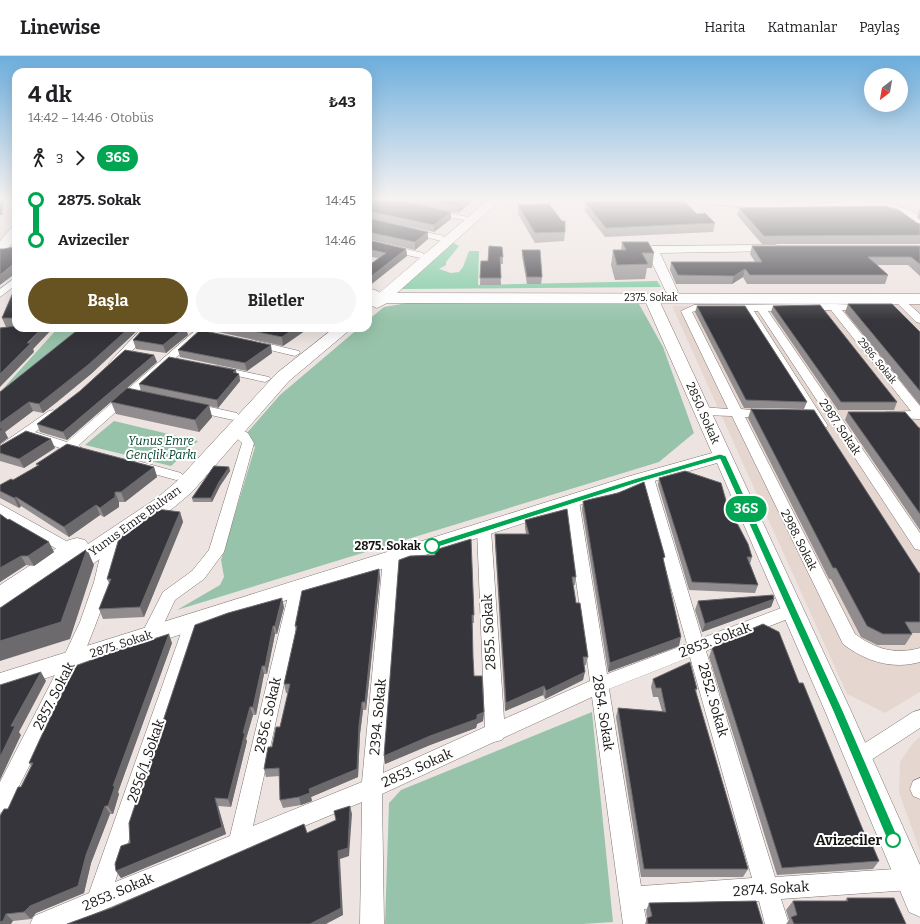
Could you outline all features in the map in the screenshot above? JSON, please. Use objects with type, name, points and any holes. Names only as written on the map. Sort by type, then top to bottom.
[{"type":"main road","points":[[374,297],[439,240]]},
{"type":"main road","points":[[374,297],[444,240]]},
{"type":"main road","name":"2375. Sokak","points":[[649,295],[672,292],[920,293]]},
{"type":"main road","name":"2375. Sokak","points":[[374,297],[649,295],[892,301],[920,299]]},
{"type":"main road","name":"Yunus Emre Bulvarı","points":[[0,616],[112,540],[184,487],[234,423],[265,379],[295,353],[324,332]]},
{"type":"main road","name":"Yunus Emre Bulvarı","points":[[0,598],[146,499],[176,476],[283,377],[339,332]]},
{"type":"street","points":[[372,244],[420,255]]},
{"type":"street","points":[[672,292],[652,250],[790,249]]},
{"type":"street","points":[[0,294],[12,284]]},
{"type":"street","name":"2850. Sokak","points":[[649,295],[792,610],[915,890]]},
{"type":"street","points":[[747,308],[834,307],[892,301],[917,324]]},
{"type":"street","name":"2986. Sokak","points":[[821,307],[858,355]]},
{"type":"street","name":"2986. Sokak","points":[[834,307],[911,410],[915,427]]},
{"type":"street","name":"2987. Sokak","points":[[747,308],[828,435]]},
{"type":"street","name":"2988. Sokak","points":[[747,308],[688,309],[686,314],[849,640],[860,648],[874,655],[894,657],[913,657],[920,655]]},
{"type":"street","name":"2987. Sokak","points":[[761,308],[920,545]]},
{"type":"street","points":[[103,373],[126,352],[144,332]]},
{"type":"street","points":[[44,463],[69,447],[168,358],[200,332]]},
{"type":"street","points":[[207,332],[215,335]]},
{"type":"street","points":[[244,341],[295,353]]},
{"type":"street","points":[[126,352],[140,354]]},
{"type":"street","points":[[154,356],[183,362]]},
{"type":"street","points":[[205,366],[265,379]]},
{"type":"street","points":[[128,394],[143,397]]},
{"type":"street","points":[[0,451],[27,433],[63,405]]},
{"type":"street","points":[[150,635],[169,596],[198,575],[216,552],[248,443],[234,423],[180,405]]},
{"type":"street","points":[[880,412],[911,410]]},
{"type":"street","points":[[702,411],[750,414],[845,412]]},
{"type":"street","points":[[27,433],[69,447],[91,452]]},
{"type":"street","name":"2875. Sokak","points":[[0,683],[572,501],[723,456]]},
{"type":"street","points":[[127,461],[176,476]]},
{"type":"street","name":"2852. Sokak","points":[[647,478],[777,924]]},
{"type":"street","name":"2854. Sokak","points":[[572,501],[635,924]]},
{"type":"street","points":[[0,509],[70,550]]},
{"type":"street","name":"2855. Sokak","points":[[484,530],[495,734]]},
{"type":"street","name":"2857. Sokak","points":[[0,803],[72,660],[93,612],[110,554],[112,540]]},
{"type":"street","name":"2394. Sokak","points":[[371,923],[372,788],[391,559]]},
{"type":"street","name":"2856. Sokak","points":[[239,842],[297,588]]},
{"type":"street","name":"2853. Sokak","points":[[42,924],[372,788],[495,734],[599,685],[792,610]]},
{"type":"street","name":"2856/1. Sokak","points":[[98,900],[193,622]]},
{"type":"street","points":[[858,758],[920,718]]},
{"type":"street","name":"2874. Sokak","points":[[632,898],[767,889],[915,890]]},
{"type":"shaded area","points":[[920,304],[920,692],[885,713],[847,694],[672,306]]},
{"type":"shaded area","points":[[920,737],[920,851],[899,792],[900,762],[913,743]]},
{"type":"green space","points":[[452,242],[459,246],[446,262],[446,265],[439,269],[451,273],[459,272],[463,267],[469,251],[479,251],[478,285],[657,281],[661,287],[401,289],[400,287]]},
{"type":"green space","points":[[407,303],[639,304],[663,347],[694,433],[659,462],[177,610],[220,585],[224,577],[221,560],[255,447],[246,434],[280,395],[354,332],[372,332],[372,317],[384,307]]},
{"type":"green space","points":[[54,332],[78,332],[0,392]]},
{"type":"green space","name":"Yunus Emre Gençlik Parkı","points":[[114,421],[198,441],[171,466],[85,445]]},
{"type":"green space","points":[[592,712],[613,922],[583,924],[385,924],[389,803],[401,790]]},
{"type":"building","points":[[403,240],[418,240],[415,242]]},
{"type":"building","points":[[372,241],[406,249],[372,276],[372,263],[386,253],[372,250]]},
{"type":"building","points":[[622,242],[648,242],[654,253],[642,253],[648,264],[617,265],[613,250],[626,250]]},
{"type":"building","points":[[489,246],[502,247],[503,257],[500,257],[501,278],[480,278],[481,261],[488,261]]},
{"type":"building","points":[[752,246],[920,246],[920,264],[911,257],[868,257],[888,275],[750,275],[745,269],[734,276],[678,275],[671,262],[762,262]]},
{"type":"building","points":[[12,247],[12,265],[0,275],[0,249]]},
{"type":"building","points":[[522,250],[540,250],[542,277],[527,277]]},
{"type":"building","points":[[12,295],[12,318],[2,318]]},
{"type":"building","points":[[848,304],[892,304],[920,332],[920,391]]},
{"type":"building","points":[[820,305],[897,402],[841,402],[773,306]]},
{"type":"building","points":[[697,306],[745,306],[807,402],[746,400]]},
{"type":"building","points":[[12,326],[12,332],[38,332],[27,343],[31,343],[0,374],[0,328]]},
{"type":"building","points":[[75,332],[125,332],[88,365],[39,404],[29,402],[0,423],[0,392]]},
{"type":"building","points":[[140,332],[179,332],[163,345],[133,340]]},
{"type":"building","points":[[198,332],[209,332],[271,345],[245,363],[178,350]]},
{"type":"building","points":[[258,332],[289,332],[282,337]]},
{"type":"building","points":[[125,350],[154,355],[63,432],[37,424],[80,391]]},
{"type":"building","points":[[169,357],[236,370],[233,372],[239,374],[217,400],[139,384]]},
{"type":"building","points":[[127,388],[209,405],[195,420],[111,402]]},
{"type":"building","points":[[751,409],[814,410],[920,573],[920,622],[905,622],[912,634],[883,634],[867,626],[836,568],[833,568]]},
{"type":"building","points":[[848,412],[905,412],[920,428],[920,514]]},
{"type":"building","points":[[26,431],[51,439],[19,459],[0,453],[0,446]]},
{"type":"building","points":[[67,444],[154,467],[121,492],[115,492],[115,497],[100,508],[96,505],[64,527],[16,497],[14,498],[0,491],[0,485],[11,479],[13,480],[39,465],[36,464]]},
{"type":"building","points":[[214,466],[229,467],[211,498],[192,498]]},
{"type":"building","points":[[685,471],[721,483],[727,504],[748,544],[752,557],[747,557],[758,585],[692,582],[659,478]]},
{"type":"building","points":[[644,482],[665,557],[663,558],[681,637],[610,663],[583,501],[618,493]]},
{"type":"building","points":[[157,509],[180,512],[140,607],[99,609],[111,579],[107,579],[120,535]]},
{"type":"building","points":[[567,509],[576,577],[572,577],[576,603],[580,603],[588,657],[583,657],[585,672],[546,691],[544,686],[506,703],[495,534],[529,534],[525,520]]},
{"type":"building","points":[[0,514],[8,520],[9,519],[49,542],[28,556],[21,556],[0,568]]},
{"type":"building","points":[[471,539],[474,615],[472,615],[474,676],[482,676],[484,712],[477,715],[477,719],[430,736],[384,756],[399,560],[410,556],[435,555],[435,550]]},
{"type":"building","points":[[87,549],[61,622],[0,641],[0,608]]},
{"type":"building","points":[[379,569],[365,702],[362,702],[359,725],[357,769],[309,789],[310,793],[299,797],[280,800],[279,768],[264,769],[268,747],[272,747],[276,727],[280,727],[290,684],[284,684],[297,626],[295,626],[302,591]]},
{"type":"building","points":[[773,595],[774,599],[705,624],[698,601]]},
{"type":"building","points":[[282,598],[275,626],[273,626],[265,666],[262,666],[253,707],[250,707],[243,733],[245,733],[228,799],[215,798],[222,827],[116,871],[115,864],[121,846],[130,843],[129,823],[195,625],[228,613]]},
{"type":"building","points":[[763,624],[779,632],[799,683],[803,683],[865,835],[868,835],[879,861],[782,868],[712,648]]},
{"type":"building","points":[[169,634],[113,786],[115,786],[108,806],[105,806],[86,855],[78,886],[30,906],[24,912],[6,914],[3,921],[0,922],[0,816],[4,809],[8,809],[18,787],[21,787],[33,763],[29,763],[75,666]]},
{"type":"building","points":[[690,662],[697,689],[695,689],[748,869],[644,869],[618,708],[666,712],[661,688],[656,688],[653,679]]},
{"type":"building","points":[[41,672],[11,726],[15,726],[0,757],[0,685]]},
{"type":"building","points":[[350,806],[348,848],[338,851],[341,908],[310,924],[67,924],[111,908],[304,824],[307,833],[336,820],[334,811]]},
{"type":"building","points":[[847,898],[894,898],[906,924],[794,924],[791,917],[797,915],[793,901],[848,901]]},
{"type":"building","points":[[756,901],[763,924],[648,924],[647,918],[652,916],[649,903]]},
{"type":"bus line","name":"36S","points":[[432,546],[637,480],[723,456],[838,711],[893,840]]},
{"type":"place","name":"2875. Sokak","points":[[432,546]]},
{"type":"place","name":"Avizeciler","points":[[893,840]]}]
